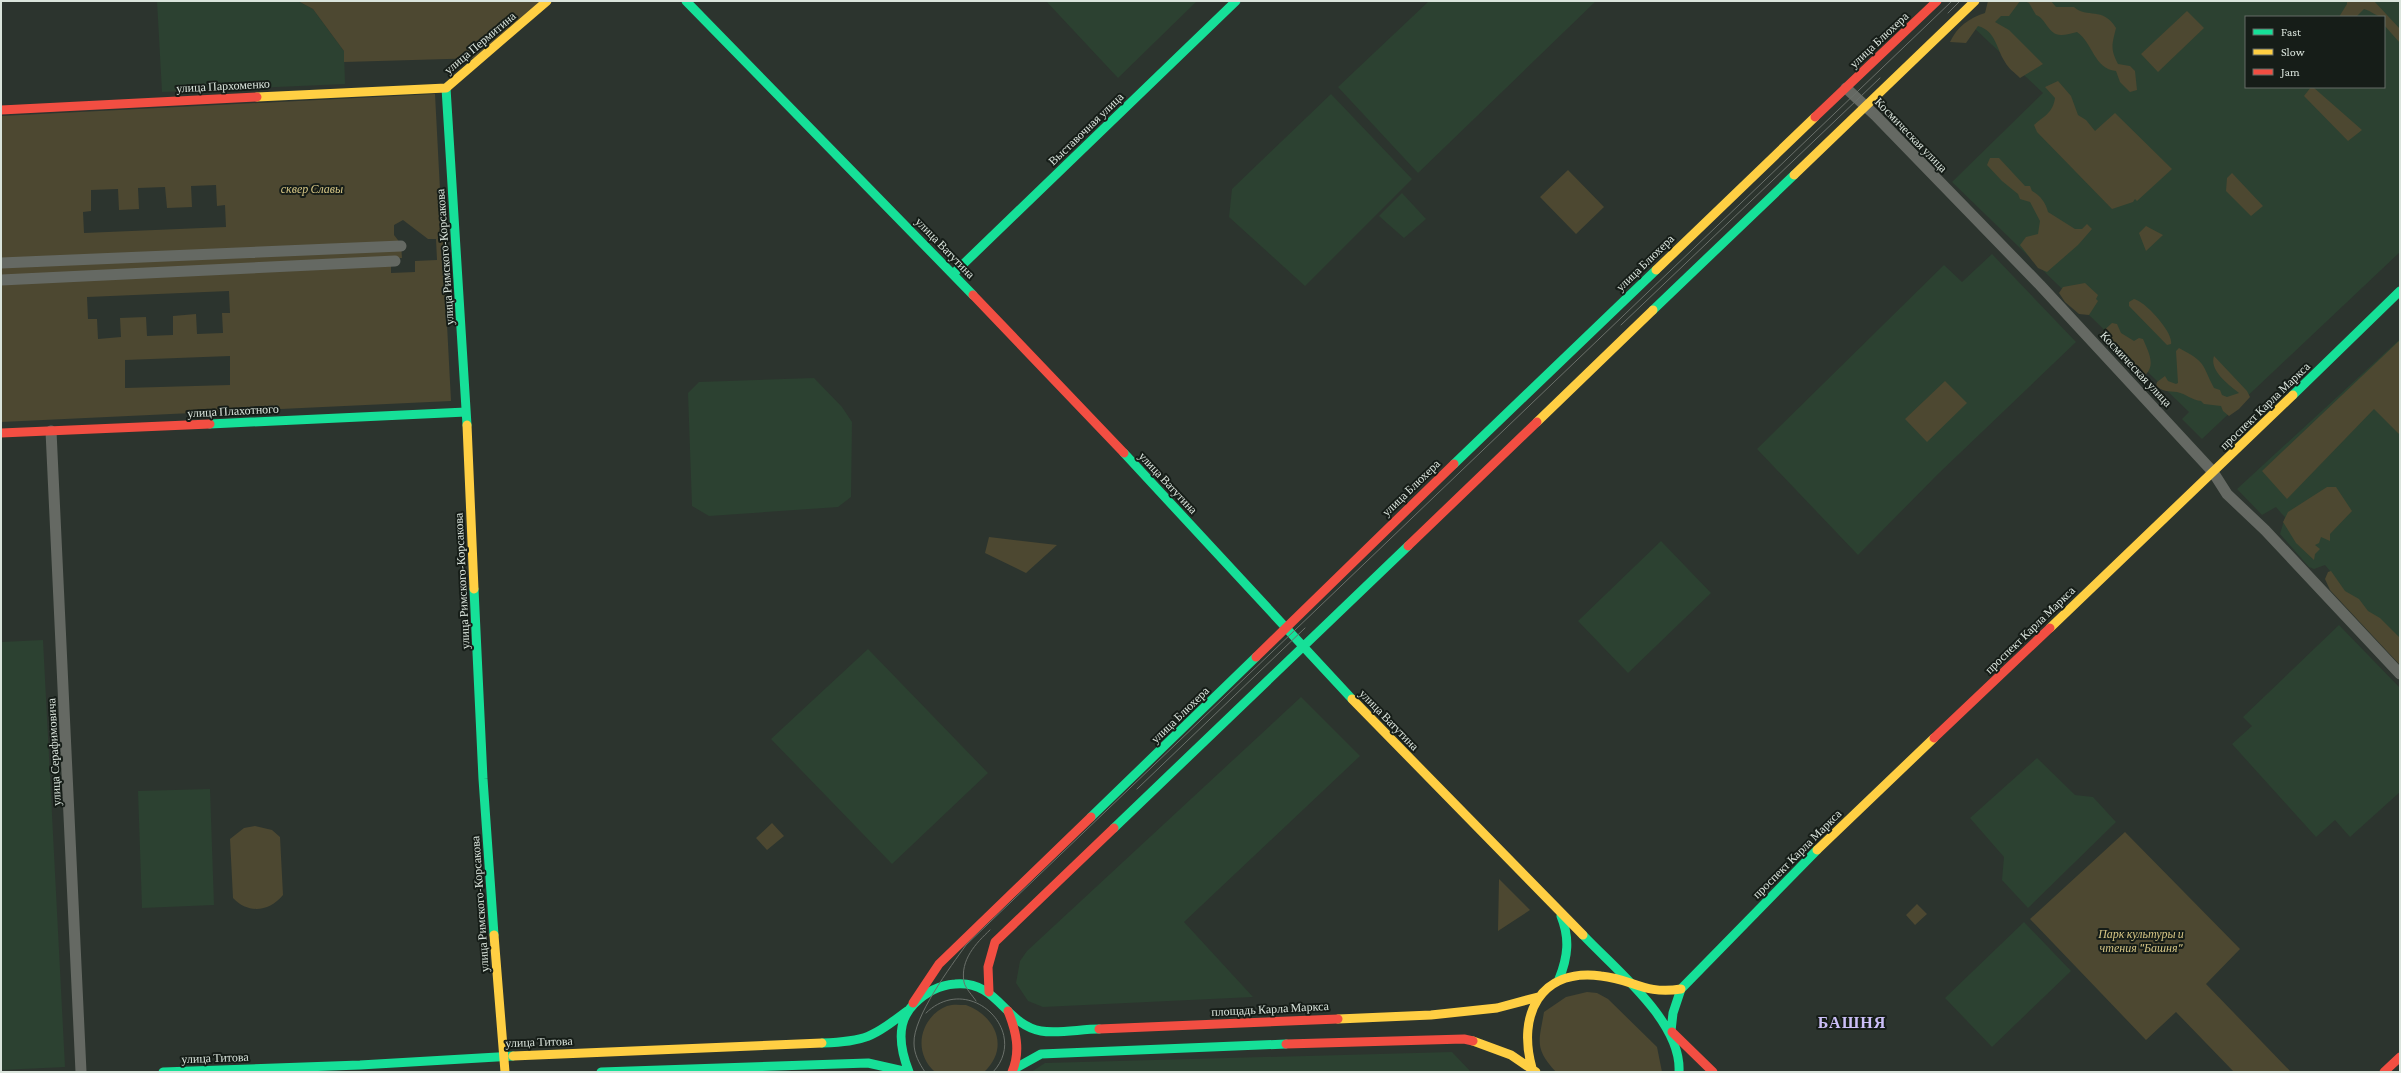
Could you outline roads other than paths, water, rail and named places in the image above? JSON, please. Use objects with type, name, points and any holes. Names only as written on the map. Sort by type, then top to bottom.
[{"type":"street","name":"улица Пермитина","points":[[446,88],[547,1]]},
{"type":"street","name":"улица Ватутина","points":[[686,1],[1054,378],[1284,628],[1390,740],[1556,907],[1630,984]]},
{"type":"street","name":"Выставочная улица","points":[[953,274],[1236,1]]},
{"type":"street","name":"улица Блюхера","points":[[913,1003],[939,964],[971,932],[1245,668],[1284,628],[1937,1]]},
{"type":"street","points":[[989,992],[986,972],[988,958],[994,942],[1588,370],[1866,107],[1975,1]]},
{"type":"street","name":"улица Пархоменко","points":[[1,110],[446,88]]},
{"type":"street","name":"улица Римского-Корсакова","points":[[446,88],[466,412],[483,779],[502,1056],[505,1072]]},
{"type":"street","name":"Космическая улица","points":[[1846,88],[2040,285],[2213,472],[2227,494],[2265,530],[2400,674]]},
{"type":"street","points":[[1,263],[402,246]]},
{"type":"street","points":[[1,280],[396,261]]},
{"type":"street","name":"проспект Карла Маркса","points":[[1681,989],[1819,848],[2213,472],[2400,291]]},
{"type":"street","name":"улица Плахотного","points":[[1,433],[466,412]]},
{"type":"street","name":"улица Серафимовича","points":[[51,431],[81,1072]]},
{"type":"street","points":[[1556,907],[1568,934],[1569,944],[1569,953],[1559,979],[1594,975],[1612,977],[1645,989],[1665,992],[1681,989],[1673,1013],[1671,1031],[1678,1053],[1679,1072]]},
{"type":"street","name":"площадь Карла Маркса","points":[[1534,1070],[1526,1041],[1531,1009],[1538,997],[1559,979]]},
{"type":"street","name":"площадь Карла Маркса","points":[[908,1072],[900,1046],[902,1022],[906,1011],[913,1003],[936,988],[951,984],[964,983],[989,992],[1000,1000],[1008,1011],[1016,1033],[1017,1054],[1013,1071]]},
{"type":"street","points":[[1630,984],[1671,1031],[1713,1072]]},
{"type":"street","name":"площадь Карла Маркса","points":[[1008,1011],[1025,1024],[1041,1031],[1431,1015],[1498,1008],[1538,997]]},
{"type":"street","name":"улица Титова","points":[[163,1072],[360,1065],[502,1056],[858,1041],[878,1033],[906,1011]]},
{"type":"street","name":"площадь Карла Маркса","points":[[1013,1071],[1041,1054],[1458,1038],[1490,1045],[1534,1070]]},
{"type":"street","points":[[2384,1072],[2400,1057]]},
{"type":"street","points":[[600,1072],[868,1063],[908,1072]]},
{"type":"tram line","points":[[925,1072],[916,1055],[914,1043],[915,1032],[926,1006],[934,992],[966,945],[1952,1]]},
{"type":"tram line","points":[[1948,13],[1960,1]]},
{"type":"tram line","points":[[1621,325],[1880,78]]},
{"type":"tram line","points":[[1137,789],[1305,628]]},
{"type":"tram line","points":[[976,1001],[967,989],[964,982],[964,966],[975,946],[990,930]]},
{"type":"tram line","points":[[926,1013],[943,1002],[960,999],[976,1003],[990,1012],[1000,1025],[1005,1040],[1003,1056],[993,1072]]},
{"type":"district","name":"БАШНЯ","points":[[1852,1022]]},
{"type":"park label","name":"сквер Славы","points":[[312,189]]},
{"type":"park label","name":"Парк культуры и чтения \"Башня\"","points":[[2141,941]]}]
